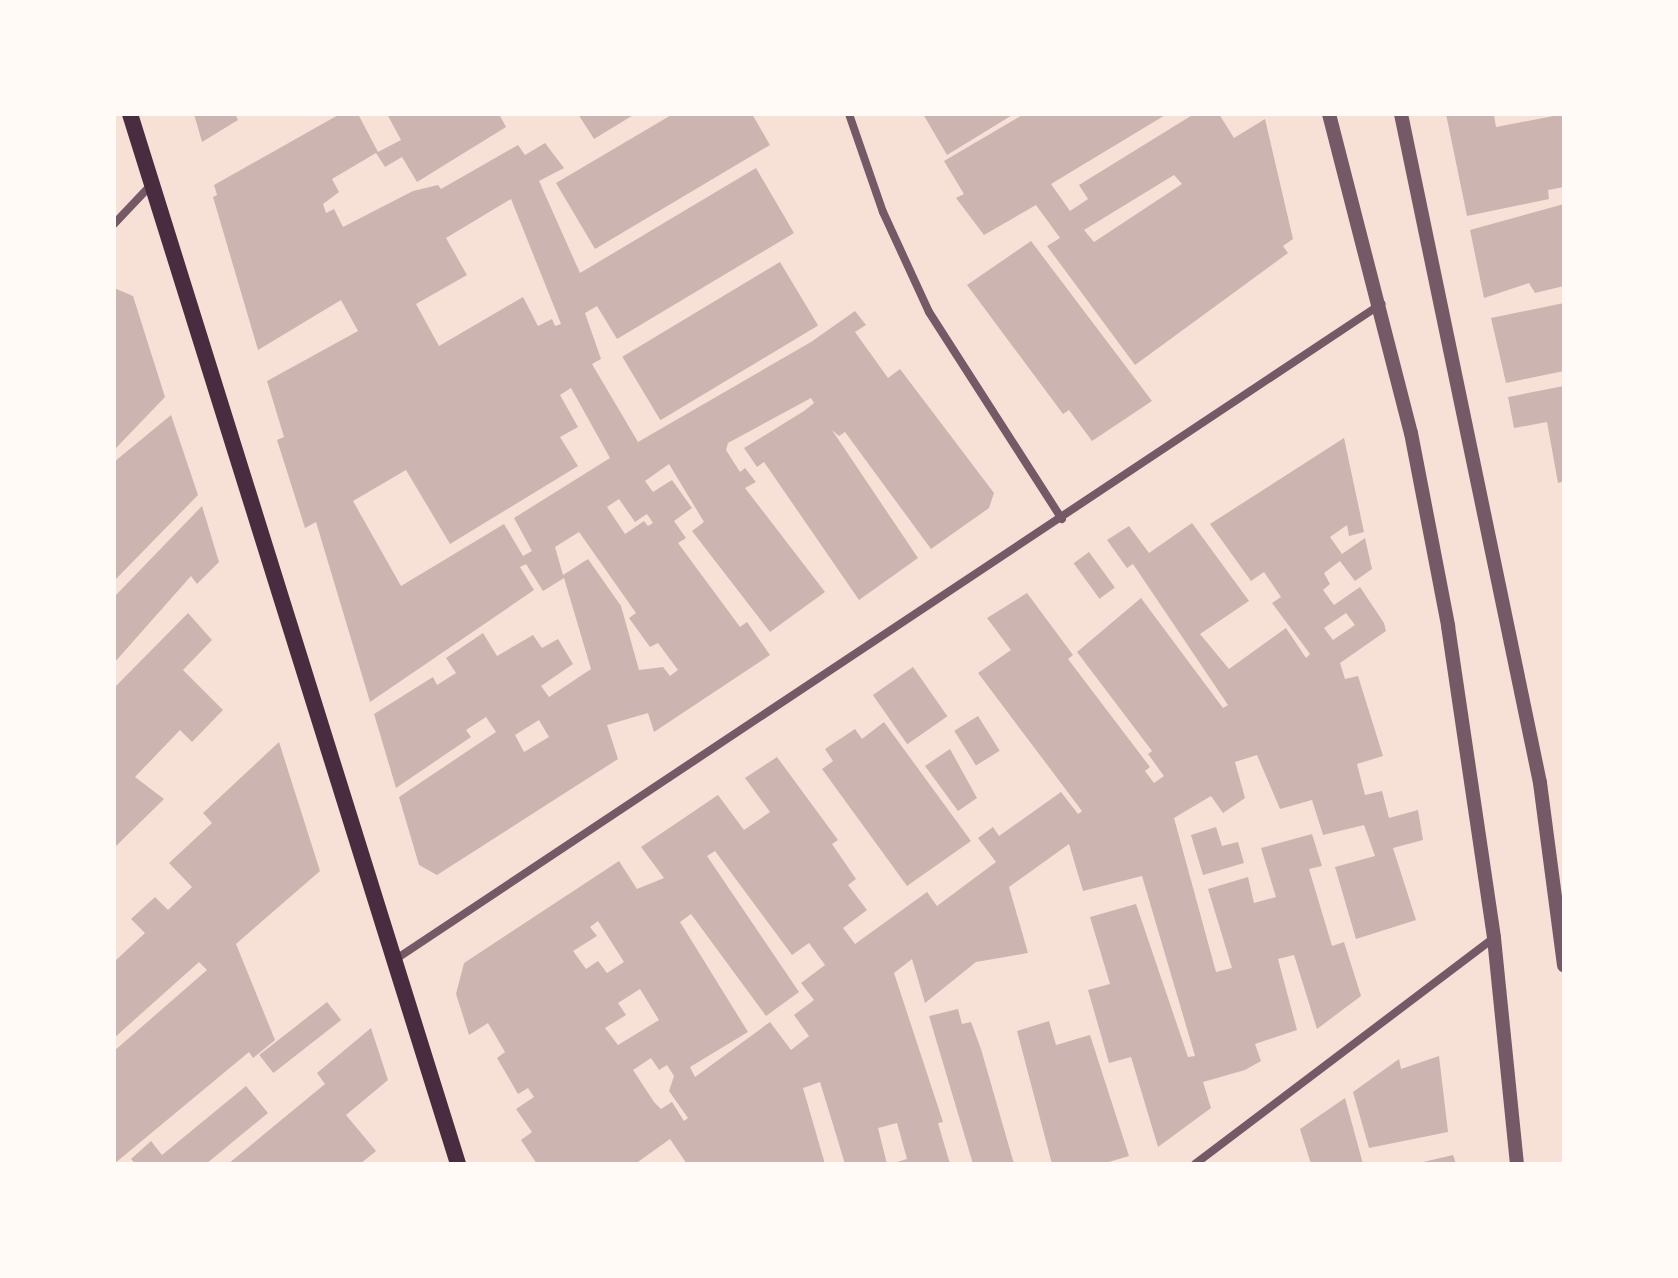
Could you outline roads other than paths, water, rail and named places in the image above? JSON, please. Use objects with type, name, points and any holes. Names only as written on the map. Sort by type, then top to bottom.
[{"type":"main road","points":[[130,114],[392,961],[458,1164]]},
{"type":"street","points":[[849,114],[883,212],[929,312],[1062,519]]},
{"type":"street","points":[[1329,114],[1381,304],[1448,626],[1494,938],[1517,1164]]},
{"type":"street","points":[[1401,114],[1537,768],[1564,965]]},
{"type":"street","points":[[114,224],[153,183]]},
{"type":"street","points":[[392,961],[1062,519],[1381,304]]},
{"type":"street","points":[[1195,1164],[1494,938]]}]
